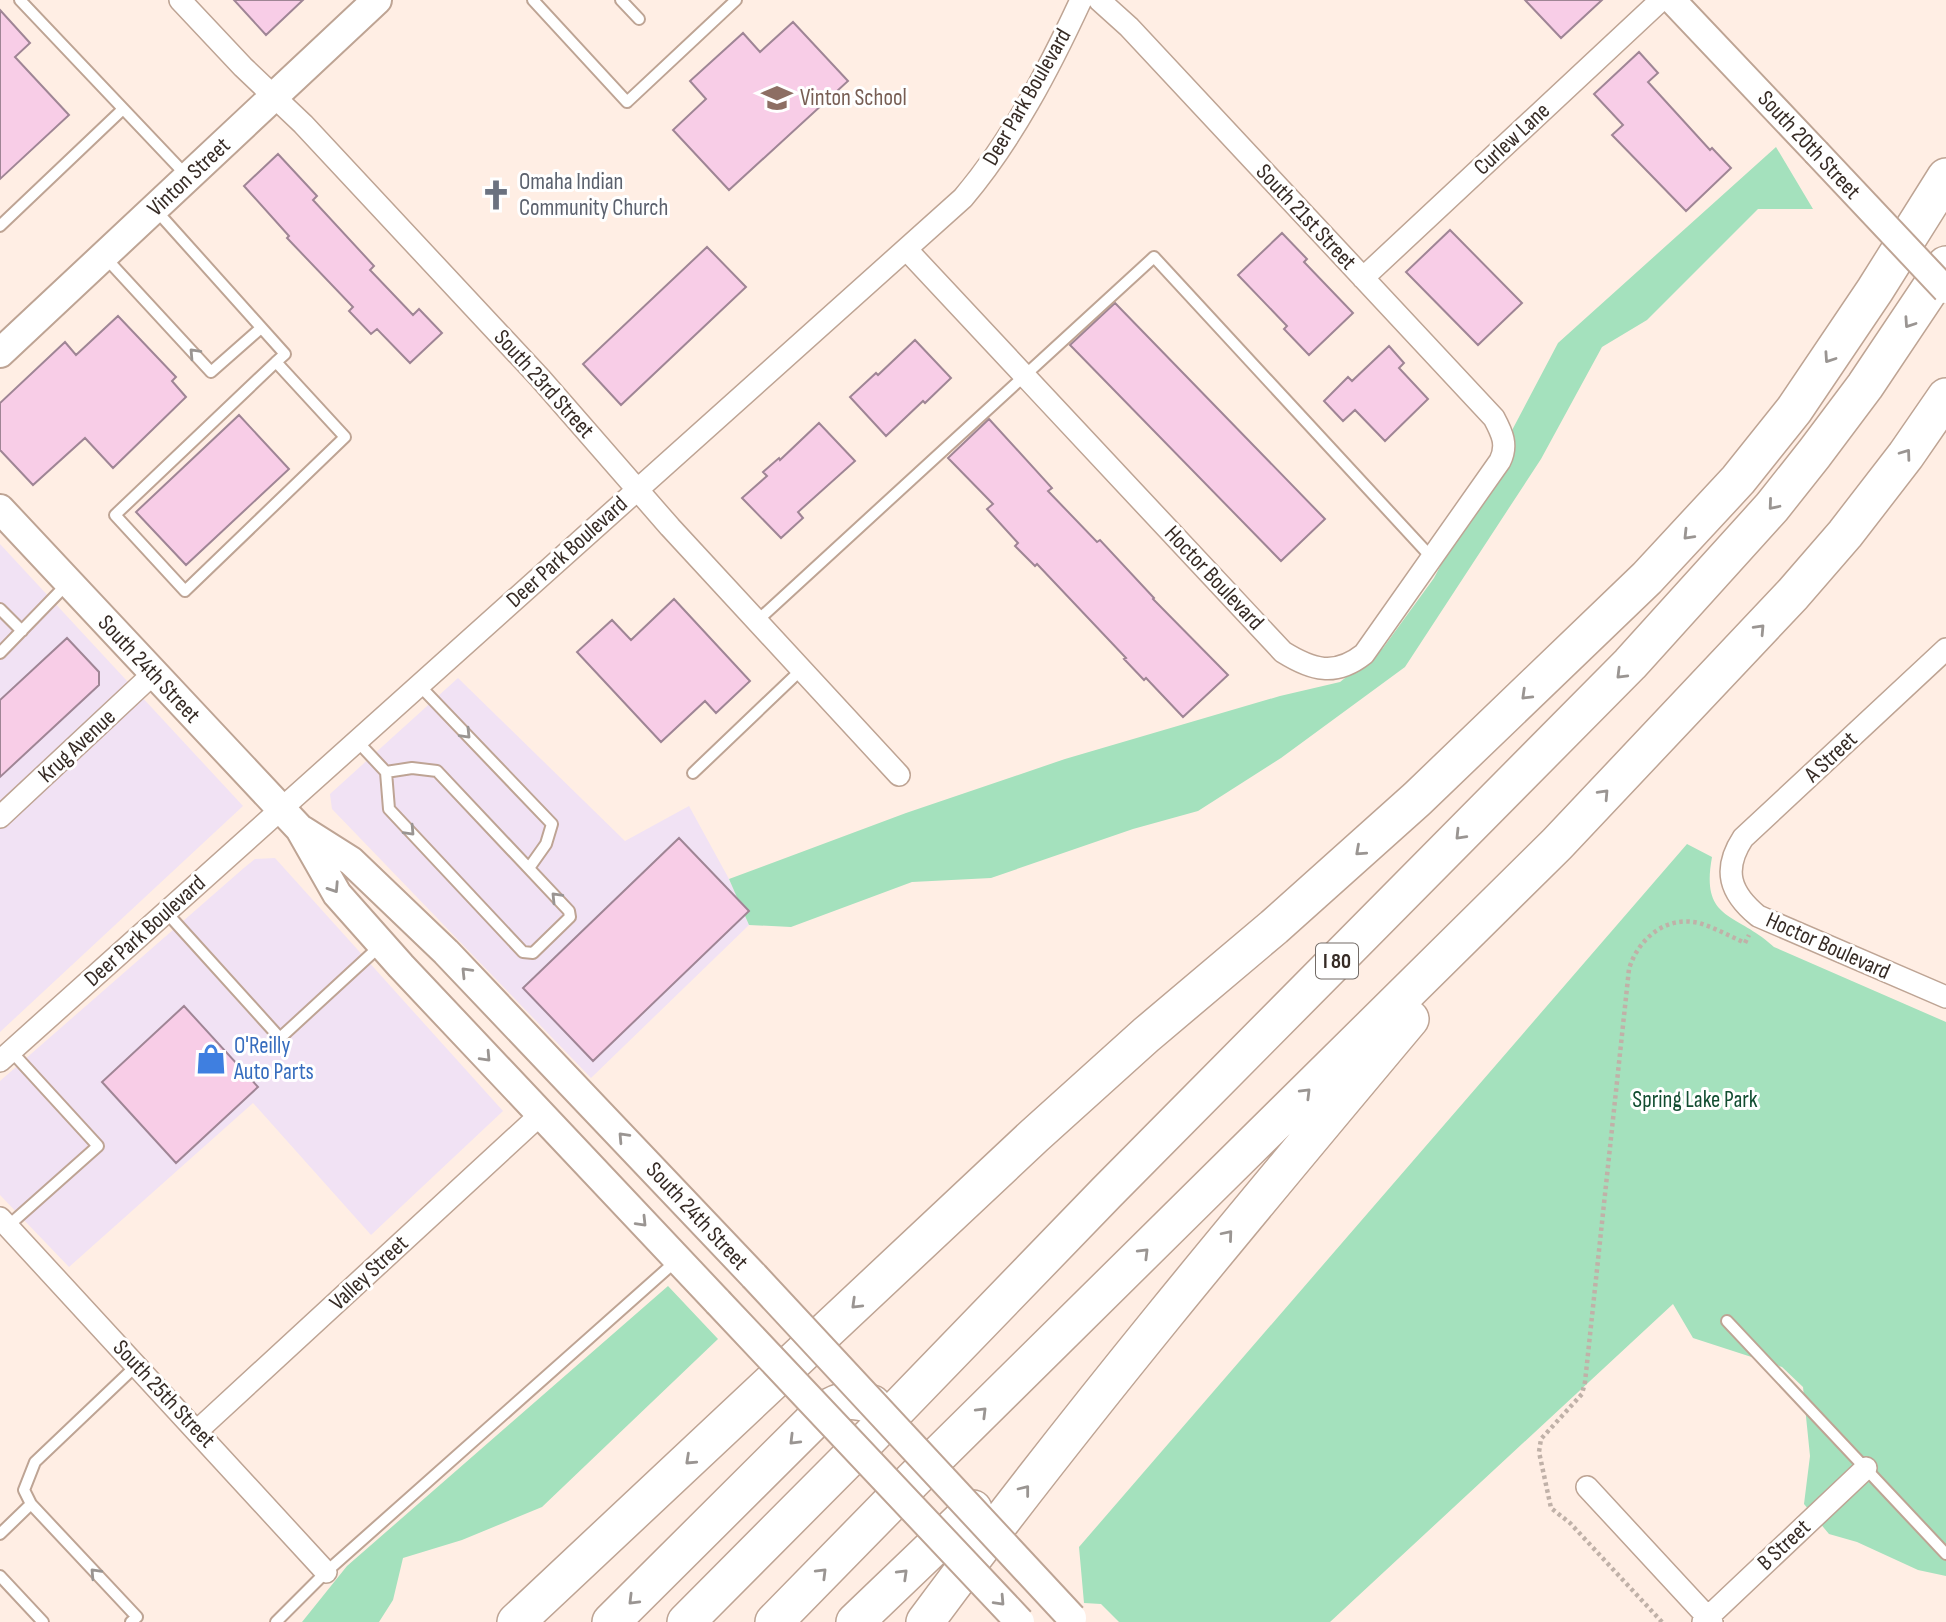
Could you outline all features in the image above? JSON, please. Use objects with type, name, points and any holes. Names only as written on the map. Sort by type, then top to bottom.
[{"type":"highway","points":[[516,1622],[1044,1127],[1417,799],[1647,578],[1738,480],[1794,410],[1875,290],[1946,177]]},
{"type":"highway","name":"I 80","points":[[686,1622],[1640,654],[1764,516],[1814,454],[1865,386],[1946,265]]},
{"type":"highway","points":[[774,1622],[1557,844],[1793,594],[1906,455],[1946,397]]},
{"type":"highway","points":[[925,1622],[1105,1387],[1199,1270],[1557,844]]},
{"type":"highway","points":[[611,1622],[823,1411],[841,1400],[872,1404]]},
{"type":"highway","points":[[855,1622],[973,1509]]},
{"type":"main road","name":"Vinton Street","points":[[0,353],[377,0]]},
{"type":"main road","name":"South 24th Street","points":[[0,509],[290,818],[351,861],[446,951],[973,1509],[1074,1620]]},
{"type":"main road","name":"South 24th Street","points":[[290,818],[337,894],[382,944],[540,1115],[1020,1622]]},
{"type":"street","name":"South 23rd Street","points":[[180,0],[312,134],[540,378],[670,527],[899,775]]},
{"type":"street","name":"Deer Park Boulevard","points":[[6,1056],[166,912],[290,818],[357,741],[963,198],[990,166],[1013,130],[1081,0]]},
{"type":"street","name":"South 21st Street","points":[[1099,0],[1129,27],[1494,418],[1504,440]]},
{"type":"street","name":"Curlew Lane","points":[[1363,278],[1661,0]]},
{"type":"street","name":"South 20th Street","points":[[1672,0],[1946,290]]},
{"type":"street","name":"Hoctor Boulevard","points":[[907,250],[1283,652],[1302,664],[1324,669],[1350,665],[1364,654],[1500,461],[1504,453],[1504,440]]},
{"type":"street","name":"A Street","points":[[1731,873],[1734,852],[1743,838],[1946,649]]},
{"type":"street","name":"Krug Avenue","points":[[0,817],[153,674]]},
{"type":"street","name":"Hoctor Boulevard","points":[[1731,873],[1734,889],[1743,903],[1758,916],[1946,997]]},
{"type":"street","name":"Valley Street","points":[[198,1430],[540,1115]]},
{"type":"street","name":"South 25th Street","points":[[4,1222],[326,1572]]},
{"type":"street","name":"B Street","points":[[1708,1620],[1866,1468]]},
{"type":"street","points":[[1587,1487],[1708,1620]]},
{"type":"lane","points":[[20,0],[188,177]]},
{"type":"lane","points":[[533,0],[627,102],[736,0]]},
{"type":"lane","points":[[621,0],[639,19]]},
{"type":"lane","points":[[0,226],[123,109]]},
{"type":"lane","points":[[154,208],[285,354],[276,362],[115,515],[185,591],[345,437],[276,362]]},
{"type":"lane","points":[[104,256],[211,372],[261,328]]},
{"type":"lane","points":[[757,621],[1154,257],[1432,558]]},
{"type":"lane","points":[[0,653],[68,583]]},
{"type":"lane","points":[[0,609],[22,632]]},
{"type":"lane","points":[[693,773],[802,669]]},
{"type":"lane","points":[[419,685],[552,824],[546,844],[529,868]]},
{"type":"lane","points":[[357,741],[386,772],[389,809],[523,952],[533,953],[570,917],[569,911],[437,771],[412,768],[386,772]]},
{"type":"lane","points":[[166,912],[280,1038],[382,944]]},
{"type":"lane","points":[[4,1222],[98,1146],[6,1056]]},
{"type":"lane","points":[[276,1622],[326,1572],[678,1259]]},
{"type":"lane","points":[[1727,1321],[1946,1554]]},
{"type":"lane","points":[[131,1622],[137,1617],[31,1504],[24,1490],[35,1462],[137,1365]]},
{"type":"lane","points":[[0,1534],[31,1504]]},
{"type":"lane","points":[[0,1576],[43,1622]]},
{"type":"path","points":[[1661,1622],[1570,1523],[1551,1508],[1539,1452],[1541,1439],[1582,1394],[1585,1382],[1629,969],[1633,954],[1653,932],[1668,924],[1680,922],[1697,923],[1745,943]]},
{"type":"shaded area","points":[[0,544],[243,806],[0,1032]]},
{"type":"shaded area","points":[[458,678],[625,841],[689,806],[729,879],[749,925],[591,1078],[332,809],[330,794]]},
{"type":"shaded area","points":[[275,858],[503,1111],[371,1235],[253,1103],[69,1267],[0,1195],[0,1081],[245,867],[255,859]]},
{"type":"green space","points":[[1776,147],[1813,209],[1758,209],[1647,320],[1602,347],[1541,459],[1405,667],[1281,758],[1198,811],[1133,829],[991,878],[912,882],[791,927],[749,925],[729,879],[906,813],[1065,759],[1280,696],[1340,682],[1383,648],[1434,578],[1558,343]]},
{"type":"green space","name":"Spring Lake Park","points":[[1687,844],[1712,857],[1711,894],[1717,905],[1774,947],[1946,1022],[1946,1576],[1918,1570],[1857,1542],[1829,1534],[1804,1504],[1810,1456],[1803,1387],[1782,1367],[1693,1338],[1673,1304],[1330,1622],[1119,1622],[1101,1604],[1084,1603],[1079,1547]]},
{"type":"green space","points":[[668,1286],[718,1339],[542,1507],[462,1540],[403,1558],[393,1600],[379,1622],[302,1622],[347,1566]]},
{"type":"building","points":[[234,0],[303,0],[266,35]]},
{"type":"building","points":[[1525,0],[1602,0],[1561,38]]},
{"type":"building","points":[[0,10],[30,43],[15,57],[69,115],[0,179]]},
{"type":"building","points":[[793,22],[848,81],[729,190],[673,130],[706,99],[690,81],[743,33],[760,52]]},
{"type":"building","points":[[1639,52],[1658,73],[1648,82],[1710,150],[1712,148],[1731,168],[1686,211],[1612,135],[1623,125],[1594,94]]},
{"type":"building","points":[[278,154],[317,196],[313,200],[374,266],[370,270],[413,315],[419,309],[442,333],[410,363],[377,329],[371,334],[349,311],[353,307],[287,238],[289,236],[244,186]]},
{"type":"building","points":[[1450,230],[1522,303],[1478,345],[1406,272]]},
{"type":"building","points":[[1282,233],[1307,259],[1304,262],[1353,313],[1309,355],[1284,329],[1287,326],[1238,275]]},
{"type":"building","points":[[707,247],[746,287],[621,405],[583,364]]},
{"type":"building","points":[[1115,303],[1325,519],[1281,561],[1070,345]]},
{"type":"building","points":[[118,316],[176,377],[172,381],[186,397],[113,468],[85,438],[33,485],[0,450],[0,403],[65,342],[76,355]]},
{"type":"building","points":[[915,340],[951,378],[886,436],[850,397]]},
{"type":"building","points":[[1389,346],[1404,363],[1399,368],[1428,399],[1385,441],[1355,410],[1343,421],[1324,401],[1348,377],[1352,381]]},
{"type":"building","points":[[239,415],[289,469],[186,565],[136,512]]},
{"type":"building","points":[[989,419],[1052,488],[1048,491],[1097,542],[1100,540],[1153,599],[1228,675],[1183,717],[1146,678],[1144,680],[1037,564],[1035,566],[1015,546],[1018,543],[987,509],[993,504],[948,458]]},
{"type":"building","points":[[819,423],[855,461],[798,512],[803,518],[781,538],[742,498],[767,476],[763,472],[779,458],[780,460]]},
{"type":"building","points":[[674,599],[750,681],[716,713],[705,701],[661,742],[577,652],[612,620],[631,640]]},
{"type":"building","points":[[67,638],[99,672],[99,685],[0,777],[0,700]]},
{"type":"building","points":[[679,838],[749,911],[593,1061],[523,988]]},
{"type":"building","points":[[184,1006],[258,1087],[176,1163],[102,1082]]},
{"type":"place","name":"Vinton School","points":[[777,98]]},
{"type":"place","name":"Omaha Indian Community Church","points":[[496,195]]},
{"type":"place","name":"O'Reilly Auto Parts","points":[[211,1059]]}]
